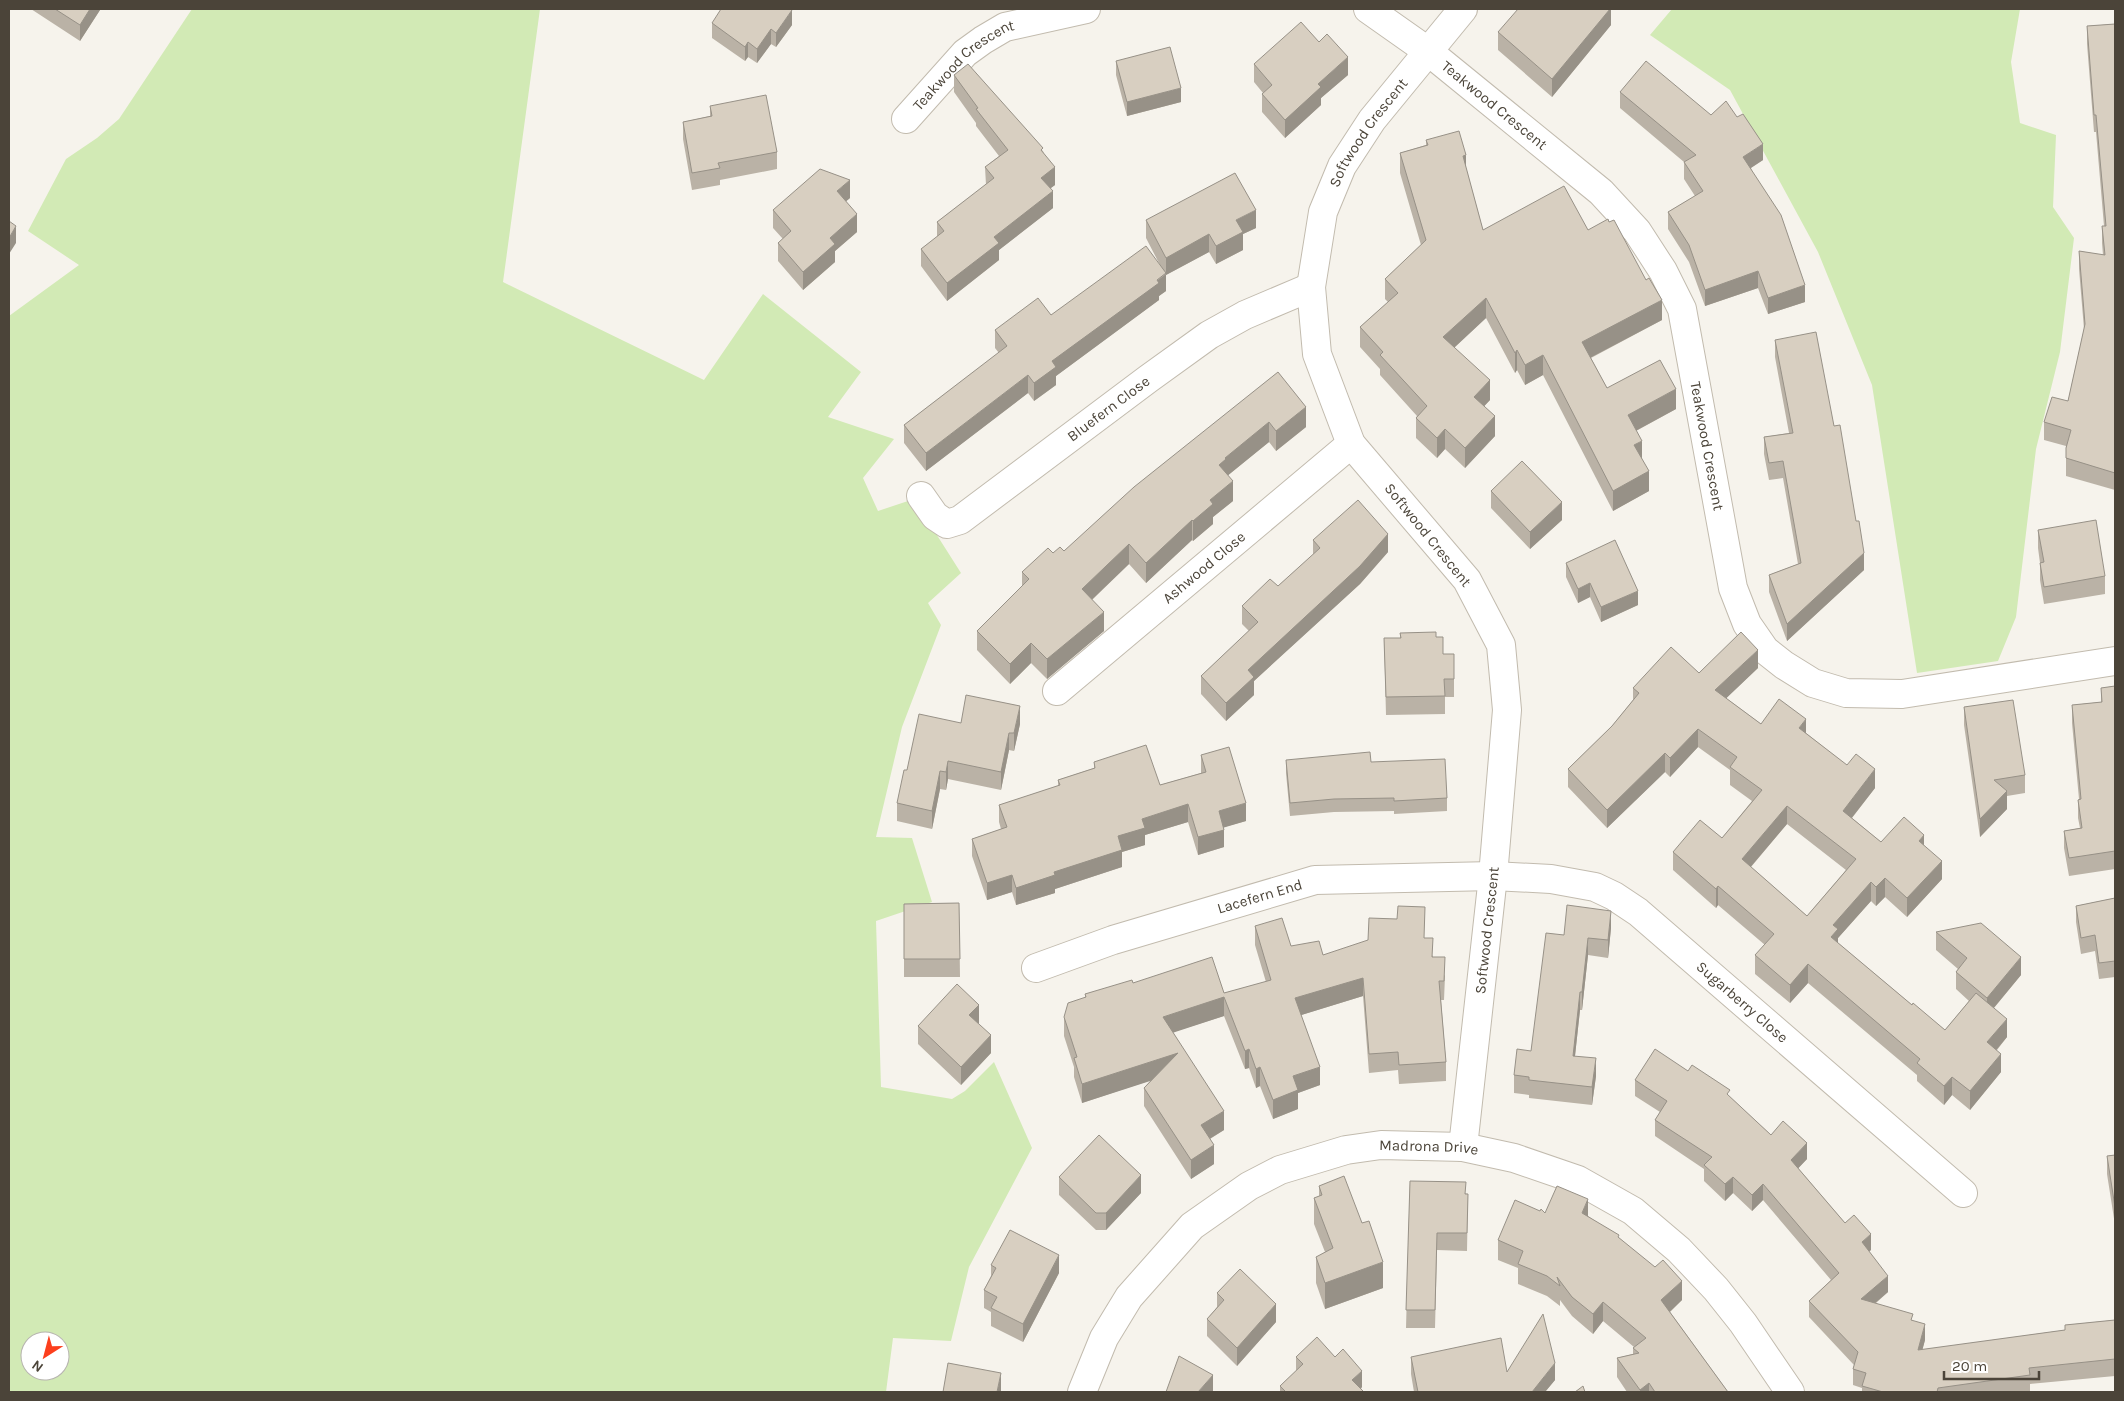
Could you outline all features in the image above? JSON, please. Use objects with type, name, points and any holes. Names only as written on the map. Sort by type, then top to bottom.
[{"type":"street","name":"Teakwood Crescent","points":[[906,119],[965,53],[983,40],[1005,28],[1086,9]]},
{"type":"street","name":"Teakwood Crescent","points":[[1368,9],[1429,52],[1601,192],[1638,231],[1663,271],[1682,309],[1733,588],[1747,624],[1765,650],[1784,665],[1813,683],[1846,693],[1902,694],[2115,661]]},
{"type":"street","name":"Softwood Crescent","points":[[1463,9],[1372,120],[1342,166],[1323,212],[1310,286],[1317,354],[1352,444],[1467,580],[1501,644],[1507,710],[1492,876],[1463,1147]]},
{"type":"street","name":"Bluefern Close","points":[[921,496],[936,516],[947,524],[960,520],[1003,486],[1209,335],[1245,315],[1310,286]]},
{"type":"street","name":"Ashwood Close","points":[[1057,691],[1352,444]]},
{"type":"street","name":"Lacefern End","points":[[1036,968],[1113,940],[1315,880],[1492,876]]},
{"type":"street","name":"Sugarberry Close","points":[[1492,876],[1551,879],[1595,887],[1630,906],[1963,1193]]},
{"type":"street","name":"Madrona Drive","points":[[1082,1392],[1104,1338],[1129,1298],[1192,1226],[1249,1186],[1280,1170],[1346,1150],[1381,1145],[1463,1147],[1514,1158],[1578,1180],[1633,1211],[1679,1250],[1716,1289],[1743,1323],[1790,1392]]},
{"type":"green space","points":[[192,9],[540,9],[503,282],[704,380],[763,294],[861,372],[828,417],[894,439],[863,478],[878,511],[914,499],[961,573],[928,603],[941,625],[902,727],[876,837],[912,838],[932,902],[876,921],[881,1087],[952,1099],[965,1091],[994,1062],[1032,1148],[969,1267],[951,1341],[893,1338],[886,1392],[9,1392],[9,316],[79,265],[28,231],[66,159],[97,138],[119,119]]},
{"type":"green space","points":[[1672,9],[2020,9],[2011,62],[2020,123],[2056,135],[2053,207],[2074,238],[2060,352],[2036,449],[2016,617],[1998,661],[1917,673],[1872,385],[1818,252],[1730,90],[1650,35]]},
{"type":"building","points":[[55,9],[90,9],[80,25]]},
{"type":"building","points":[[721,9],[792,10],[776,33],[771,29],[757,49],[748,42],[745,47],[712,23]]},
{"type":"building","points":[[1518,9],[1610,9],[1552,79],[1498,32]]},
{"type":"building","points":[[1301,22],[1319,42],[1327,34],[1348,57],[1318,84],[1321,87],[1285,120],[1262,94],[1272,85],[1254,64]]},
{"type":"building","points":[[2115,24],[2115,473],[2066,458],[2066,448],[2071,430],[2044,422],[2052,397],[2068,401],[2085,324],[2079,251],[2105,255],[2102,226],[2106,226],[2087,26]]},
{"type":"building","points":[[1170,47],[1181,88],[1127,102],[1116,61]]},
{"type":"building","points":[[1646,61],[1711,115],[1726,101],[1737,117],[1743,114],[1763,144],[1743,157],[1781,215],[1805,285],[1768,298],[1758,271],[1705,290],[1689,245],[1668,212],[1703,191],[1684,162],[1696,155],[1620,92]]},
{"type":"building","points":[[968,64],[1043,148],[1041,150],[1055,167],[1041,178],[1053,191],[994,237],[999,243],[947,283],[921,249],[944,231],[937,222],[994,178],[985,167],[1008,150],[976,109],[978,108],[954,75]]},
{"type":"building","points":[[766,95],[777,152],[718,163],[720,168],[692,173],[683,122],[712,116],[710,106]]},
{"type":"building","points":[[1459,131],[1466,155],[1463,156],[1483,230],[1564,186],[1588,230],[1608,219],[1609,222],[1614,220],[1646,280],[1649,278],[1662,300],[1582,342],[1607,388],[1660,360],[1676,389],[1628,415],[1642,441],[1634,445],[1649,471],[1613,491],[1543,355],[1525,365],[1517,350],[1515,353],[1486,298],[1443,337],[1490,380],[1474,397],[1495,416],[1465,448],[1445,429],[1437,438],[1416,418],[1427,406],[1380,355],[1383,352],[1360,327],[1398,293],[1385,279],[1426,240],[1400,153],[1428,145],[1426,140]]},
{"type":"building","points":[[820,169],[850,180],[837,191],[857,214],[830,238],[835,244],[803,272],[778,243],[791,231],[773,210]]},
{"type":"building","points":[[1235,173],[1256,210],[1236,220],[1243,232],[1216,246],[1209,234],[1166,258],[1146,220]]},
{"type":"building","points":[[9,221],[16,226],[9,238]]},
{"type":"building","points":[[1146,246],[1166,273],[1157,280],[1159,283],[1052,361],[1056,367],[1034,383],[1028,375],[926,453],[904,425],[1007,346],[995,330],[1038,298],[1051,315]]},
{"type":"building","points":[[1816,332],[1834,426],[1840,425],[1856,521],[1859,521],[1864,553],[1787,624],[1769,575],[1801,563],[1783,461],[1769,463],[1764,437],[1793,433],[1775,340]]},
{"type":"building","points":[[1278,372],[1306,407],[1276,431],[1269,422],[1225,458],[1219,465],[1233,481],[1210,500],[1213,504],[1192,520],[1146,563],[1129,544],[1082,589],[1104,612],[1047,659],[1031,643],[1010,664],[977,631],[1029,579],[1022,572],[1048,548],[1053,553],[1060,547],[1064,551],[1134,487]]},
{"type":"building","points":[[1522,461],[1562,502],[1530,532],[1491,491]]},
{"type":"building","points":[[1358,500],[1388,534],[1360,566],[1248,670],[1254,677],[1226,703],[1201,676],[1258,622],[1242,606],[1270,579],[1278,586],[1320,548],[1313,540]]},
{"type":"building","points":[[2096,520],[2105,576],[2044,587],[2040,563],[2044,562],[2038,530]]},
{"type":"building","points":[[1615,540],[1638,591],[1601,607],[1590,583],[1578,589],[1566,563]]},
{"type":"building","points":[[1436,632],[1436,637],[1443,637],[1443,654],[1454,654],[1454,679],[1444,679],[1445,696],[1386,697],[1384,638],[1401,638],[1400,633]]},
{"type":"building","points":[[1741,632],[1758,650],[1715,690],[1761,724],[1779,699],[1806,719],[1799,728],[1847,765],[1856,754],[1875,769],[1843,811],[1881,842],[1904,817],[1924,835],[1919,841],[1942,861],[1907,898],[1885,878],[1876,887],[1871,882],[1833,925],[1838,929],[1831,937],[1945,1030],[1976,993],[2007,1019],[1987,1042],[2001,1054],[1970,1091],[1952,1077],[1944,1086],[1917,1063],[1920,1059],[1808,964],[1790,985],[1755,955],[1774,934],[1718,886],[1716,889],[1673,852],[1700,820],[1722,838],[1762,790],[1730,767],[1737,757],[1698,729],[1670,758],[1665,753],[1607,810],[1568,769],[1612,726],[1639,693],[1633,688],[1671,647],[1699,673]],"holes":[[[1787,806],[1856,859],[1807,916],[1742,859]]]},
{"type":"building","points":[[2115,686],[2115,851],[2069,858],[2064,831],[2082,828],[2078,800],[2081,799],[2072,705],[2102,702],[2101,688]]},
{"type":"building","points":[[966,695],[1020,706],[1014,733],[1009,733],[1001,772],[948,761],[946,772],[940,771],[932,811],[897,803],[904,770],[907,770],[919,714],[961,723]]},
{"type":"building","points":[[2013,700],[2025,775],[1994,780],[2007,791],[1980,819],[1964,707]]},
{"type":"building","points":[[1146,745],[1160,785],[1206,772],[1201,755],[1229,747],[1246,803],[1219,811],[1224,830],[1198,837],[1188,804],[1142,819],[1145,828],[1118,836],[1122,850],[1054,872],[1055,875],[1016,888],[1012,875],[987,883],[972,839],[1007,827],[999,805],[1060,785],[1058,780],[1095,768],[1094,762]]},
{"type":"building","points":[[1370,752],[1371,762],[1445,759],[1447,798],[1394,801],[1394,798],[1334,799],[1290,803],[1286,760]]},
{"type":"building","points":[[2115,898],[2115,961],[2099,963],[2095,935],[2081,938],[2076,906]]},
{"type":"building","points":[[959,903],[960,959],[904,959],[904,904]]},
{"type":"building","points":[[1567,905],[1611,911],[1608,940],[1588,938],[1573,1056],[1596,1058],[1592,1087],[1529,1080],[1529,1077],[1514,1075],[1517,1049],[1531,1051],[1546,933],[1564,935]]},
{"type":"building","points":[[1398,906],[1425,907],[1424,938],[1433,938],[1432,957],[1445,957],[1444,981],[1439,981],[1446,1062],[1399,1065],[1398,1052],[1369,1054],[1363,978],[1295,998],[1320,1067],[1293,1076],[1298,1090],[1273,1100],[1260,1067],[1256,1069],[1249,1049],[1245,1051],[1224,997],[1163,1017],[1224,1111],[1201,1125],[1214,1145],[1191,1160],[1144,1088],[1178,1053],[1082,1084],[1074,1058],[1077,1057],[1064,1017],[1068,1003],[1086,997],[1085,994],[1132,980],[1133,983],[1212,957],[1224,993],[1271,980],[1255,926],[1282,918],[1291,946],[1319,941],[1323,955],[1368,940],[1369,918],[1397,919]]},
{"type":"building","points":[[1981,923],[2021,957],[1987,998],[1956,972],[1967,958],[1936,932]]},
{"type":"building","points":[[957,984],[979,1005],[969,1015],[991,1035],[961,1067],[918,1026]]},
{"type":"building","points":[[1655,1049],[1688,1071],[1692,1065],[1730,1090],[1727,1094],[1771,1135],[1783,1121],[1807,1143],[1791,1160],[1845,1223],[1854,1215],[1871,1234],[1862,1242],[1888,1276],[1861,1299],[1913,1314],[1911,1320],[1925,1324],[1918,1350],[2065,1330],[2065,1325],[2115,1320],[2115,1359],[2029,1368],[2030,1375],[1938,1388],[1937,1392],[1883,1392],[1862,1386],[1866,1373],[1853,1369],[1858,1352],[1809,1301],[1839,1273],[1763,1184],[1752,1195],[1733,1177],[1725,1184],[1704,1165],[1712,1157],[1655,1120],[1667,1101],[1635,1080]]},
{"type":"building","points":[[1099,1135],[1141,1175],[1106,1213],[1096,1213],[1059,1177]]},
{"type":"building","points":[[2115,1155],[2115,1207],[2107,1156]]},
{"type":"building","points":[[1344,1176],[1362,1223],[1369,1221],[1383,1262],[1325,1283],[1316,1257],[1333,1248],[1314,1198],[1322,1195],[1319,1186]]},
{"type":"building","points":[[1410,1181],[1466,1182],[1465,1194],[1468,1194],[1467,1233],[1437,1233],[1435,1310],[1406,1310]]},
{"type":"building","points":[[1557,1186],[1588,1199],[1582,1213],[1619,1235],[1618,1237],[1655,1267],[1663,1260],[1682,1281],[1661,1300],[1728,1392],[1655,1392],[1649,1383],[1640,1390],[1617,1358],[1639,1353],[1633,1348],[1646,1338],[1603,1302],[1593,1314],[1572,1297],[1557,1277],[1560,1286],[1547,1276],[1518,1264],[1523,1251],[1498,1240],[1515,1200],[1540,1211],[1541,1209],[1545,1213]]},
{"type":"building","points":[[1010,1230],[1059,1255],[1023,1324],[991,1308],[997,1297],[984,1290],[996,1268],[991,1265]]},
{"type":"building","points":[[1240,1269],[1276,1304],[1237,1348],[1207,1319],[1224,1300],[1217,1293]]},
{"type":"building","points":[[1543,1314],[1555,1363],[1532,1392],[1418,1392],[1411,1357],[1501,1338],[1507,1372]]},
{"type":"building","points":[[1317,1337],[1335,1357],[1343,1349],[1362,1371],[1352,1380],[1364,1392],[1286,1392],[1280,1386],[1303,1364],[1296,1357]]},
{"type":"building","points":[[1179,1356],[1213,1375],[1198,1392],[1166,1392]]},
{"type":"building","points":[[948,1363],[1001,1373],[997,1392],[943,1392]]},
{"type":"building","points":[[1583,1386],[1585,1392],[1575,1392]]}]
